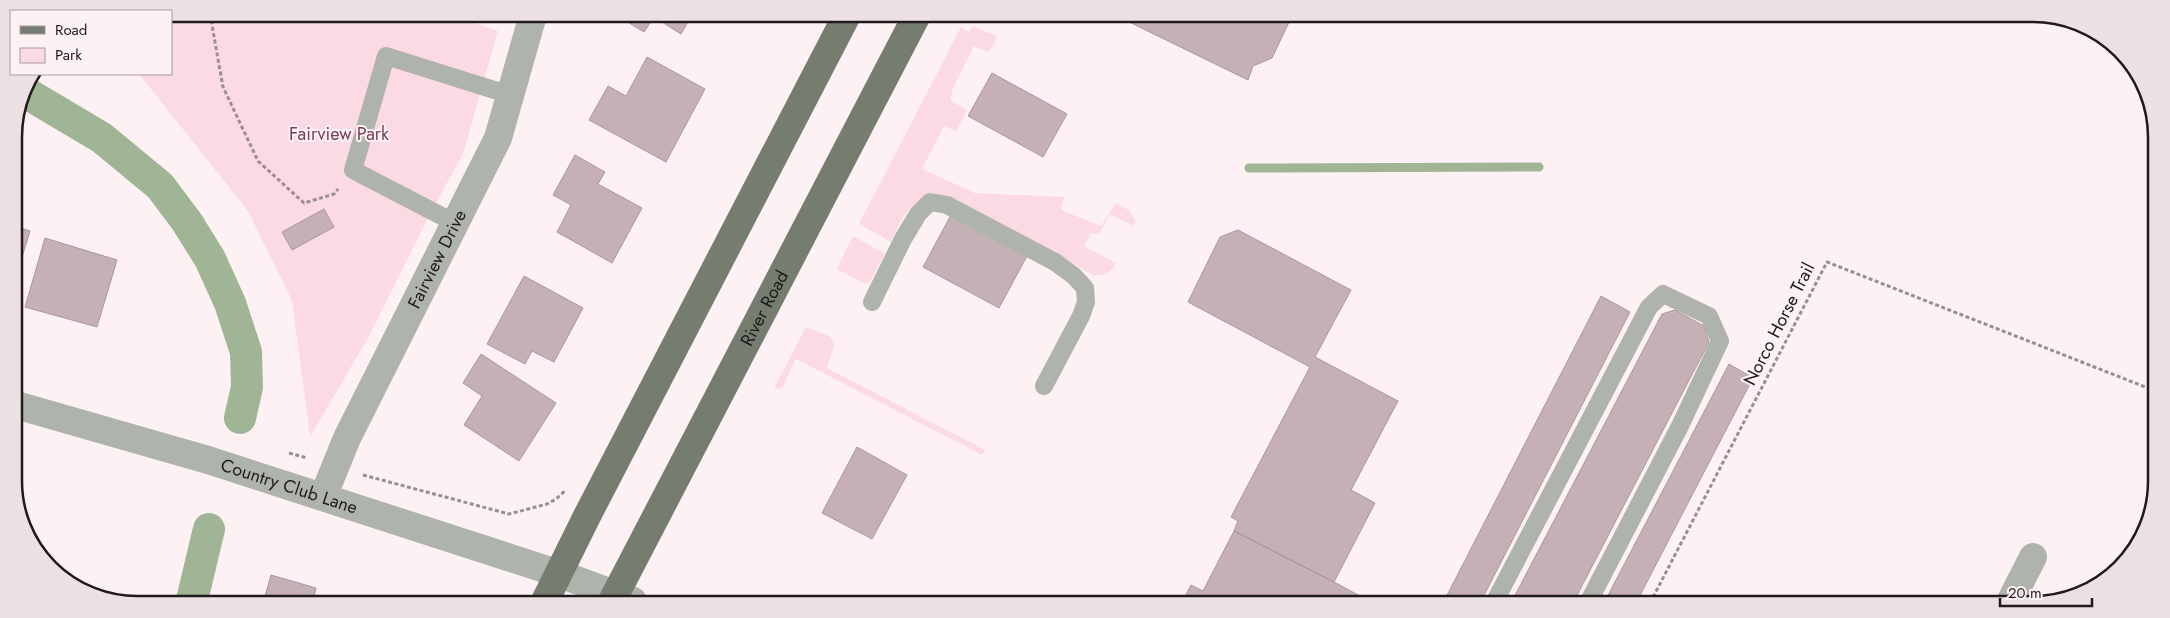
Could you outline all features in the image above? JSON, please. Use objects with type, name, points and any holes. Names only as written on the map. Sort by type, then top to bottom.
[{"type":"main road","points":[[548,596],[587,516],[843,23]]},
{"type":"main road","name":"River Road","points":[[622,596],[913,23]]},
{"type":"street","name":"Fairview Drive","points":[[323,497],[347,438],[498,138],[531,23]]},
{"type":"street","name":"Country Club Lane","points":[[22,407],[208,460],[560,574],[612,596]]},
{"type":"street","points":[[2014,595],[2033,557]]},
{"type":"lane","points":[[455,223],[353,170],[386,56],[510,95]]},
{"type":"lane","points":[[872,302],[918,214],[930,202],[946,205],[1055,262],[1074,276],[1085,288],[1086,302],[1081,316],[1044,386]]},
{"type":"lane","points":[[1498,595],[1650,307],[1663,294],[1709,316],[1720,341],[1680,426],[1592,595]]},
{"type":"path","points":[[212,23],[223,87],[258,160],[304,204],[334,194],[353,170]]},
{"type":"path","name":"Norco Horse Trail","points":[[1654,595],[1827,262],[2148,388]]},
{"type":"path","points":[[454,499],[509,514],[547,504]]},
{"type":"green space","name":"Fairview Park","points":[[172,23],[474,23],[498,31],[463,154],[430,214],[368,338],[310,437],[292,301],[248,211],[140,75],[172,75]]},
{"type":"green space","points":[[973,26],[996,36],[995,43],[987,52],[974,46],[953,88],[950,100],[967,110],[956,131],[944,126],[922,169],[975,193],[1064,197],[1061,210],[1101,226],[1116,203],[1129,210],[1136,221],[1134,226],[1110,214],[1099,234],[1091,233],[1084,246],[1116,263],[1107,273],[1093,275],[1030,240],[929,198],[909,209],[891,242],[859,224],[961,27],[969,32]]},
{"type":"green space","points":[[853,236],[885,254],[869,283],[863,283],[837,269]]},
{"type":"green space","points":[[806,327],[829,336],[835,343],[827,368],[985,450],[982,455],[796,359],[783,386],[780,389],[774,388]]},
{"type":"building","points":[[1130,22],[1289,22],[1272,58],[1253,66],[1248,80]]},
{"type":"building","points":[[629,23],[650,23],[644,32]]},
{"type":"building","points":[[663,23],[688,23],[681,34]]},
{"type":"building","points":[[647,57],[705,89],[666,162],[589,120],[608,86],[626,96]]},
{"type":"building","points":[[992,73],[1067,114],[1043,157],[968,116]]},
{"type":"building","points":[[575,155],[605,172],[598,184],[642,208],[612,263],[557,232],[571,205],[553,195]]},
{"type":"building","points":[[324,209],[334,227],[292,250],[282,232]]},
{"type":"building","points":[[951,215],[1027,256],[999,308],[923,267]]},
{"type":"building","points":[[23,229],[30,231],[23,255]]},
{"type":"building","points":[[1238,230],[1351,290],[1315,357],[1398,401],[1351,490],[1375,503],[1334,582],[1234,531],[1238,521],[1231,517],[1310,367],[1188,302],[1220,237]]},
{"type":"building","points":[[45,238],[117,260],[97,327],[25,307]]},
{"type":"building","points":[[524,276],[583,308],[554,362],[532,351],[525,364],[487,344]]},
{"type":"building","points":[[1601,296],[1630,312],[1484,595],[1447,595]]},
{"type":"building","points":[[1675,310],[1704,326],[1709,342],[1577,595],[1515,595],[1662,314]]},
{"type":"building","points":[[481,354],[556,403],[519,461],[464,425],[482,396],[463,383]]},
{"type":"building","points":[[1729,364],[1753,378],[1640,595],[1608,595]]},
{"type":"building","points":[[857,447],[907,475],[872,539],[822,513]]},
{"type":"building","points":[[1234,531],[1359,595],[1185,595],[1191,585],[1203,591]]},
{"type":"building","points":[[271,575],[316,588],[314,596],[265,596]]},
{"type":"waterway","points":[[30,95],[102,138],[160,186],[187,222],[210,259],[230,303],[246,352],[247,387],[240,418]]},
{"type":"waterway","points":[[1249,168],[1539,167]]},
{"type":"waterway","points":[[193,596],[209,529]]}]
